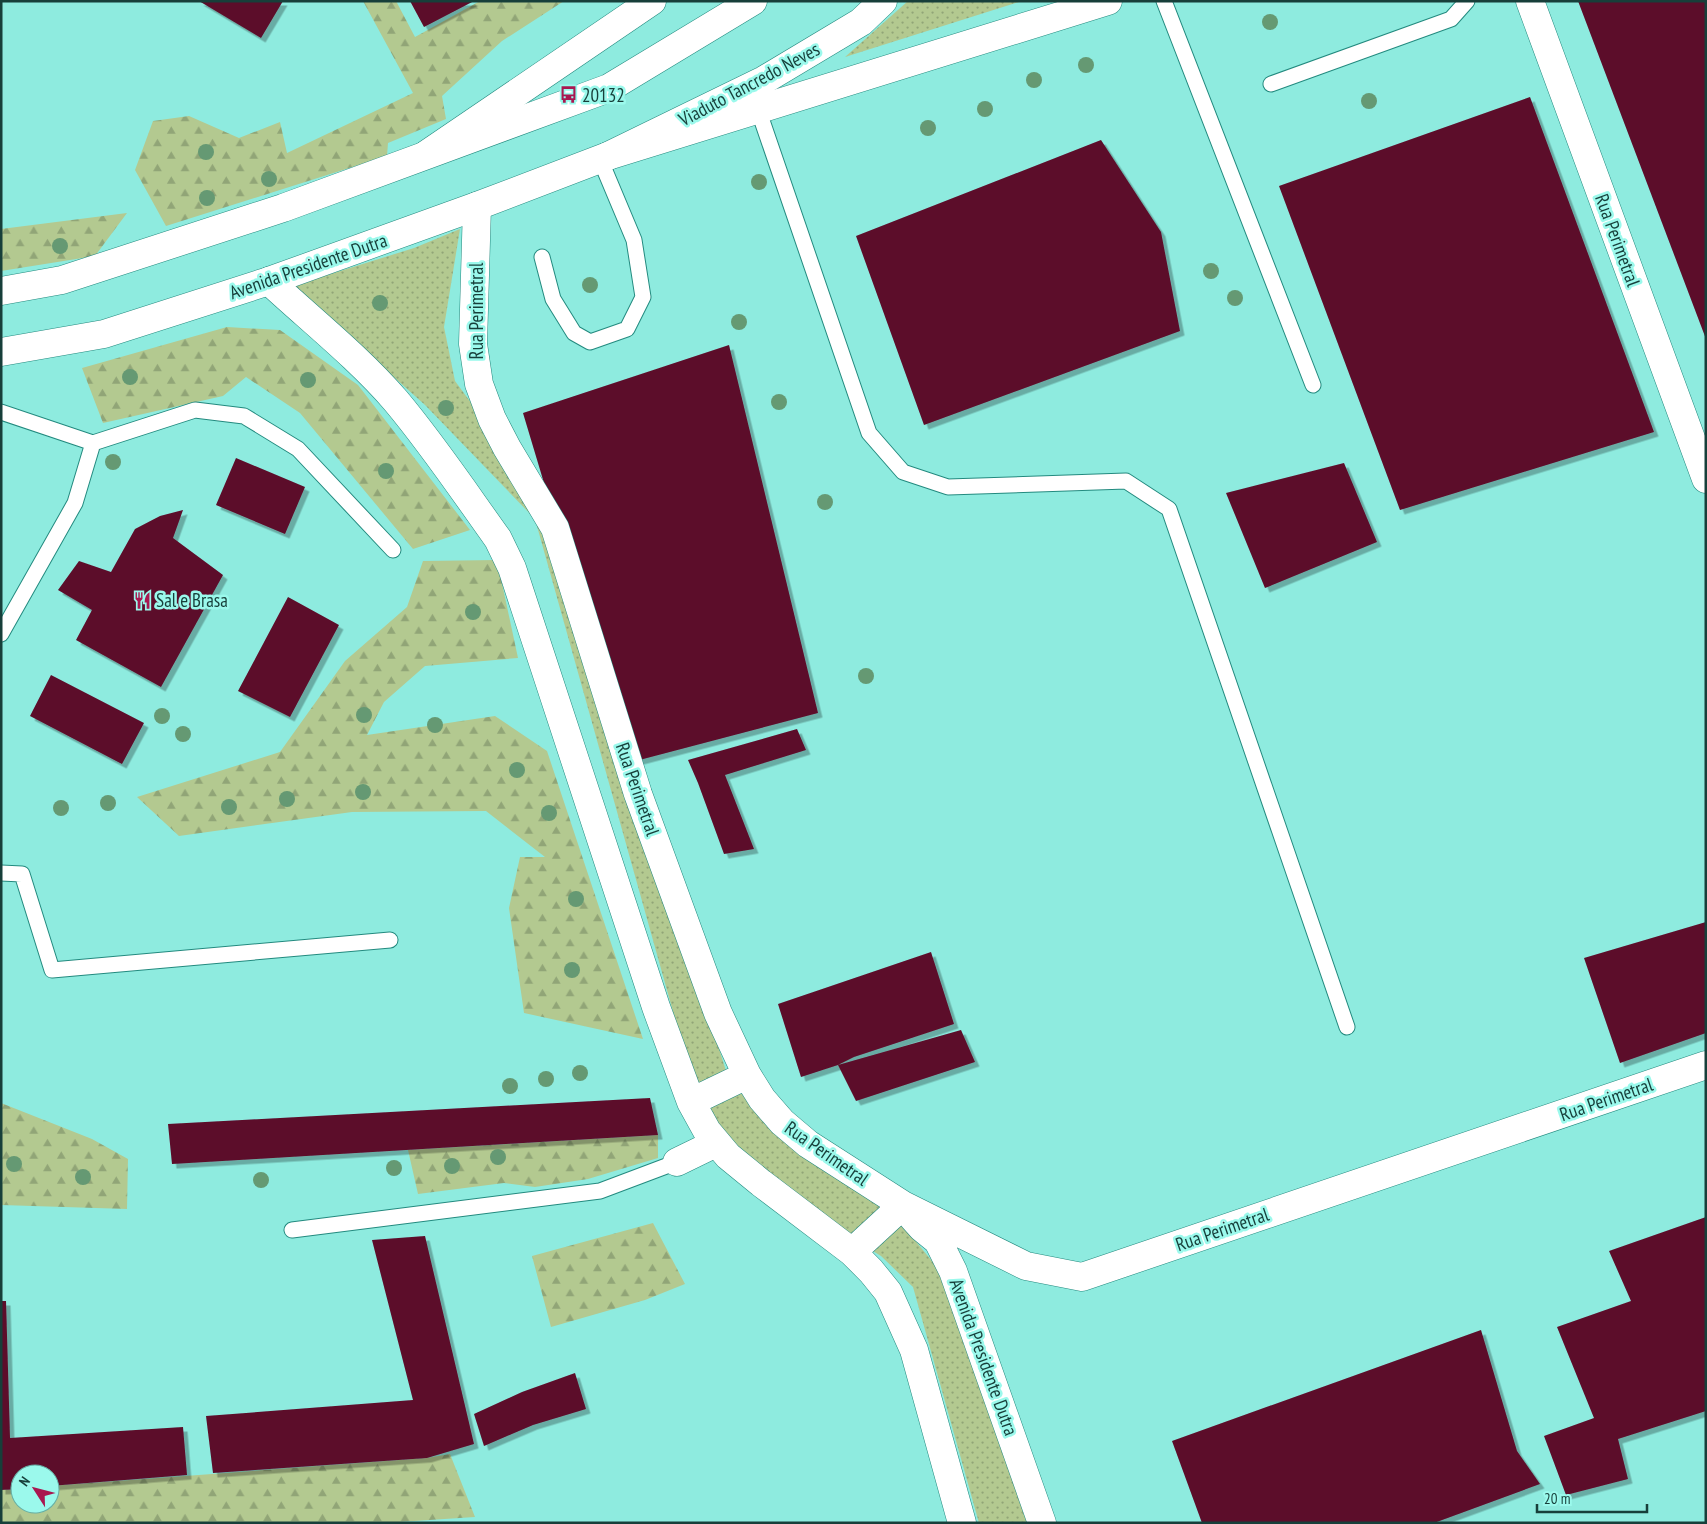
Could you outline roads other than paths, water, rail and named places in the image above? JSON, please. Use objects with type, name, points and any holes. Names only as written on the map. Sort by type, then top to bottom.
[{"type":"main road","points":[[1,291],[62,280],[283,208],[609,88],[753,1]]},
{"type":"main road","name":"Viaduto Tancredo Neves","points":[[604,157],[764,80],[861,22],[883,1]]},
{"type":"main road","points":[[604,157],[1108,1]]},
{"type":"main road","name":"Rua Perimetral","points":[[1530,1],[1706,479]]},
{"type":"main road","points":[[427,154],[649,2]]},
{"type":"main road","name":"Avenida Presidente Dutra","points":[[1,352],[104,334],[269,281],[476,206],[604,157]]},
{"type":"main road","name":"Rua Perimetral","points":[[476,206],[473,344],[479,384],[492,419],[507,448],[555,528],[638,794],[718,1013],[748,1075],[762,1099],[782,1122],[808,1144],[903,1206],[1026,1266],[1082,1277],[1706,1065]]},
{"type":"main road","points":[[269,281],[357,362],[396,402],[444,463],[505,551],[656,1007],[691,1102],[707,1131],[728,1156],[852,1252],[888,1292],[914,1350],[962,1523]]},
{"type":"main road","points":[[691,1102],[748,1075]]},
{"type":"main road","points":[[677,1162],[716,1143]]},
{"type":"main road","points":[[852,1252],[903,1206]]},
{"type":"main road","name":"Avenida Presidente Dutra","points":[[903,1206],[922,1228],[938,1241],[953,1271],[1042,1523]]},
{"type":"lane","points":[[1164,1],[1313,386]]},
{"type":"lane","points":[[1270,84],[1451,19],[1468,1]]},
{"type":"lane","points":[[758,109],[869,433],[903,472],[948,487],[1126,481],[1169,509],[1347,1027]]},
{"type":"lane","points":[[542,257],[554,299],[574,333],[590,342],[627,329],[643,297],[634,240],[604,157]]},
{"type":"lane","points":[[1,412],[92,443],[195,410],[244,416],[298,449],[393,550]]},
{"type":"lane","points":[[1,634],[75,503],[92,443]]},
{"type":"lane","points":[[1,873],[22,874],[52,970],[390,940]]},
{"type":"lane","points":[[292,1230],[600,1191],[677,1162]]},
{"type":"place","name":"20132","points":[[568,95]]},
{"type":"place","name":"Sal e Brasa","points":[[142,600]]}]
